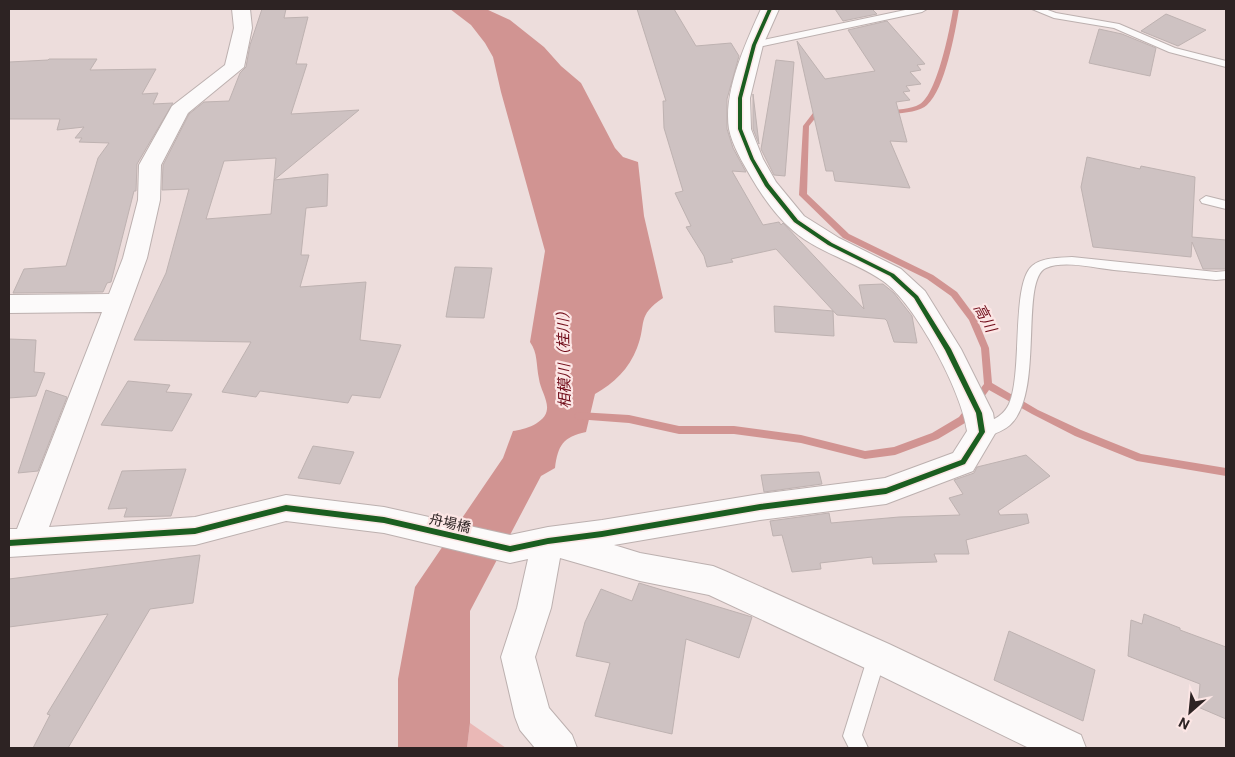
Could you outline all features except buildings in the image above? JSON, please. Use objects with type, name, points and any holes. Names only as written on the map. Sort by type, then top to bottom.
[{"type":"street","points":[[18,543],[135,258],[149,200],[150,165],[178,110],[234,67],[243,28],[241,9]]},
{"type":"street","points":[[548,540],[602,534],[760,507],[886,491],[963,462],[977,414],[948,349],[916,297],[892,275],[830,244],[796,221],[768,185],[752,159],[740,129],[740,98],[754,45],[770,9]]},
{"type":"street","points":[[9,304],[118,303]]},
{"type":"street","name":"舟場橋","points":[[18,543],[195,531],[286,508],[384,520],[510,549],[548,540]]},
{"type":"street","points":[[548,540],[640,567],[713,580],[1068,748]]},
{"type":"street","points":[[548,540],[534,608],[518,657],[533,717],[559,748]]},
{"type":"lane","points":[[754,45],[922,9]]},
{"type":"lane","points":[[1037,9],[1054,15],[1116,26],[1172,50],[1226,64]]},
{"type":"lane","points":[[1206,200],[1226,205]]},
{"type":"lane","points":[[977,414],[1004,422],[1012,412],[1021,392],[1026,297],[1033,272],[1042,266],[1052,262],[1072,262],[1207,275],[1226,275]]},
{"type":"lane","points":[[859,748],[852,736],[877,656]]},
{"type":"shaded area","points":[[470,723],[506,748],[467,748]]},
{"type":"water","name":"相模川（桂川）","points":[[450,9],[486,9],[510,20],[544,47],[561,66],[581,83],[615,148],[623,157],[638,162],[644,216],[663,298],[646,315],[637,348],[630,362],[615,380],[595,394],[586,432],[578,434],[563,443],[558,453],[555,468],[541,476],[470,611],[470,723],[467,748],[398,748],[398,679],[415,587],[503,458],[513,431],[539,422],[546,414],[547,409],[540,383],[536,355],[530,342],[545,251],[493,57],[471,25]]},
{"type":"waterway","name":"高川","points":[[888,112],[918,107],[925,104],[931,97],[941,74],[956,9]]},
{"type":"waterway","name":"高川","points":[[825,113],[815,114],[806,126],[803,195],[846,236],[930,277],[954,294],[973,319],[985,348],[988,385]]},
{"type":"waterway","name":"高川","points":[[579,416],[629,419],[679,430],[734,430],[801,439],[865,455],[895,451],[935,436],[962,420],[988,385]]},
{"type":"waterway","points":[[988,385],[1035,412],[1078,433],[1140,458],[1226,472]]},
{"type":"cycle path","points":[[9,543],[195,531],[286,508],[384,520],[510,549],[548,541],[602,534],[760,507],[886,491],[963,462],[982,432],[979,413],[948,349],[916,297],[892,275],[830,244],[796,221],[767,185],[752,159],[740,129],[740,98],[754,45],[770,9]]}]
